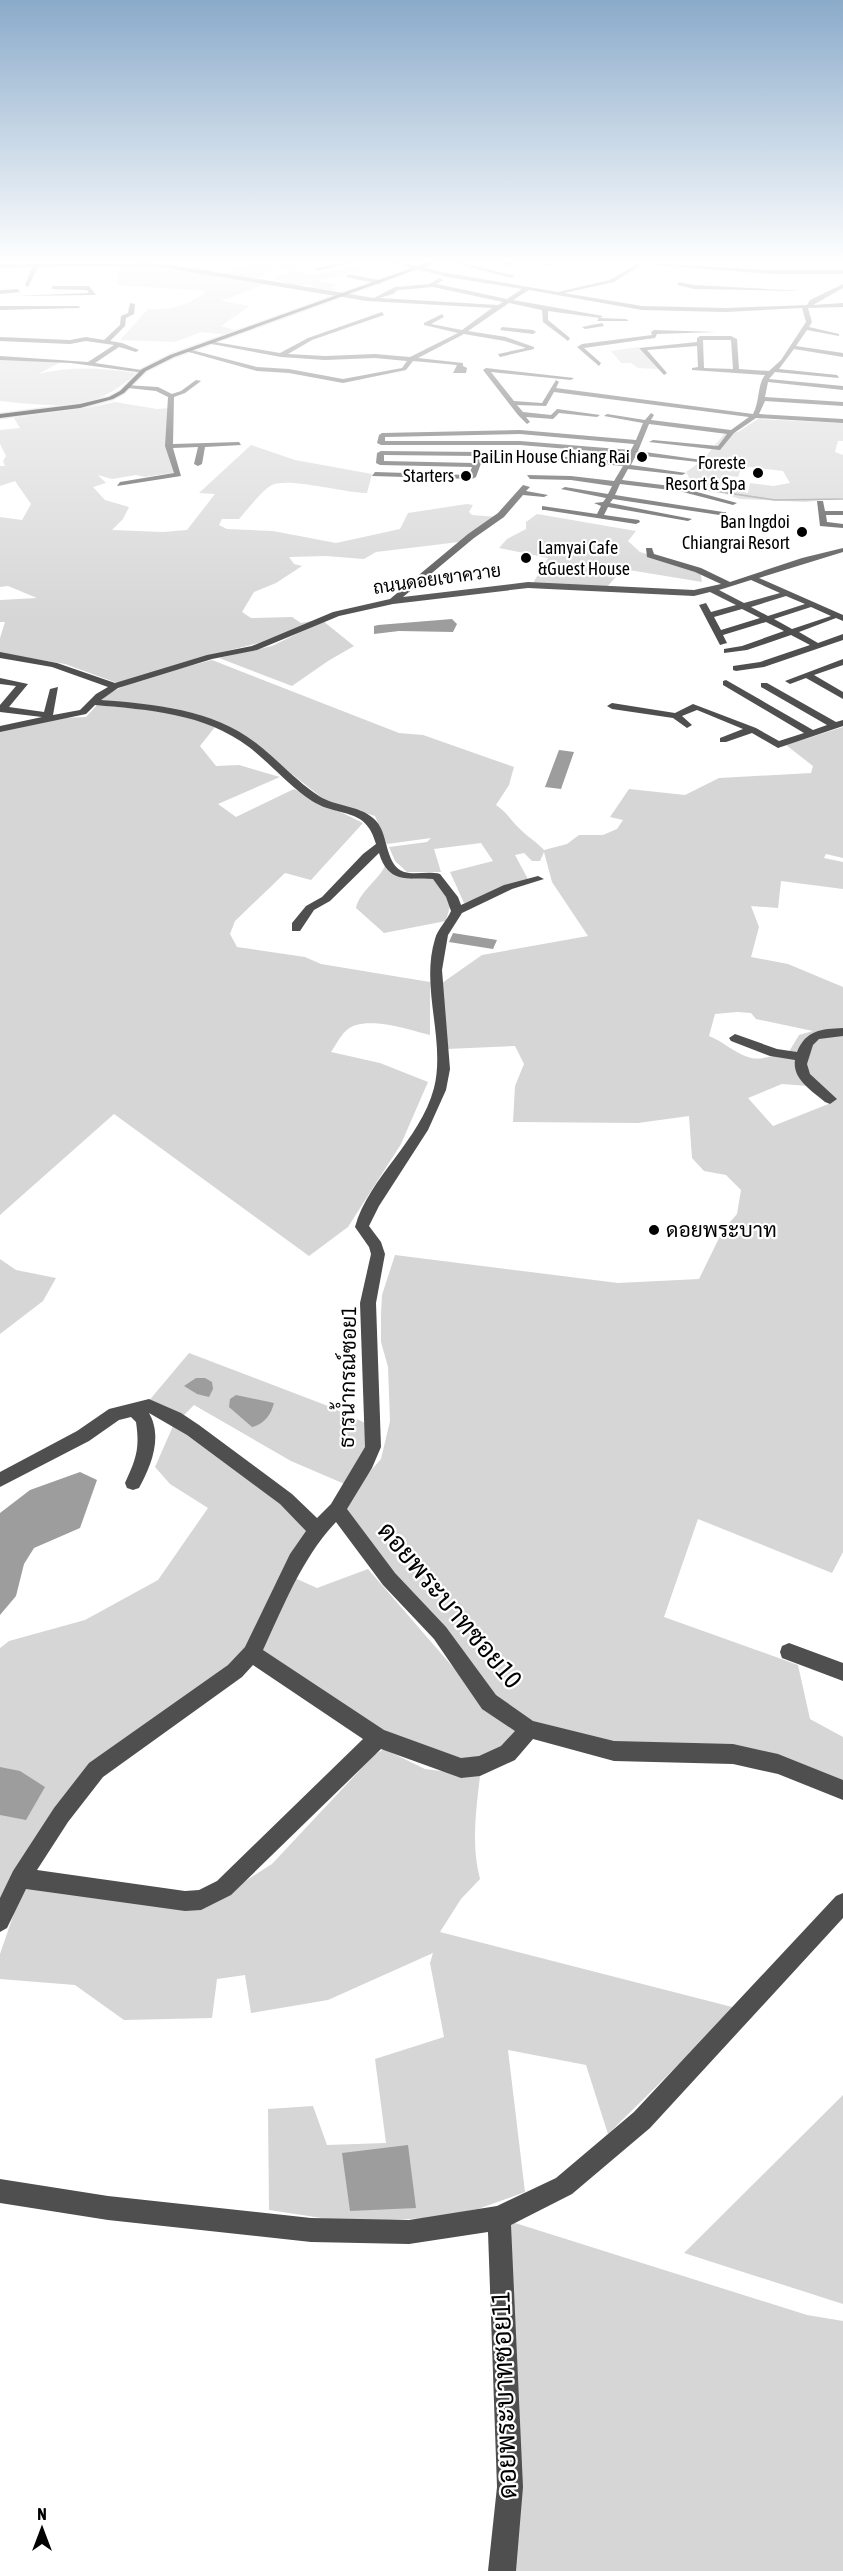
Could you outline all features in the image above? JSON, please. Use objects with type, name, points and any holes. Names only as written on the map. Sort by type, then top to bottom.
[{"type":"main road","points":[[0,415],[79,405],[111,398],[132,382]]},
{"type":"street","points":[[127,387],[158,389],[171,396],[183,392],[197,382]]},
{"type":"street","points":[[496,382],[527,422]]},
{"type":"street","points":[[512,403],[544,405],[556,382]]},
{"type":"street","points":[[652,442],[720,448],[732,432],[755,416],[761,400],[764,382]]},
{"type":"street","points":[[784,382],[843,388]]},
{"type":"street","points":[[542,385],[552,391]]},
{"type":"street","points":[[608,387],[612,397]]},
{"type":"street","points":[[538,395],[552,391],[672,404],[669,412],[723,418],[726,411],[755,416],[843,421]]},
{"type":"street","points":[[504,392],[515,393]]},
{"type":"street","points":[[120,484],[178,474],[169,446],[171,396]]},
{"type":"street","points":[[752,406],[761,400],[843,399]]},
{"type":"street","points":[[761,400],[843,404]]},
{"type":"street","points":[[761,400],[820,408]]},
{"type":"street","points":[[562,422],[552,421],[557,411],[581,411],[597,415]]},
{"type":"street","points":[[573,423],[581,411]]},
{"type":"street","points":[[600,515],[653,412],[644,411]]},
{"type":"street","points":[[520,414],[553,417]]},
{"type":"street","points":[[607,416],[732,432]]},
{"type":"street","points":[[634,429],[643,430]]},
{"type":"street","points":[[639,442],[548,434],[488,433],[382,435],[381,443],[530,444],[698,459]]},
{"type":"street","points":[[375,474],[472,477],[488,433]]},
{"type":"street","points":[[198,464],[202,444]]},
{"type":"street","points":[[169,446],[239,444]]},
{"type":"street","points":[[477,465],[380,463],[381,453],[480,454]]},
{"type":"street","points":[[536,456],[682,473]]},
{"type":"street","points":[[556,467],[590,470]]},
{"type":"street","points":[[612,472],[626,468]]},
{"type":"street","points":[[530,477],[571,478],[679,489],[733,503]]},
{"type":"street","points":[[565,489],[723,514]]},
{"type":"street","points":[[393,601],[471,536],[501,515],[523,490],[544,495]]},
{"type":"street","points":[[584,501],[688,519]]},
{"type":"street","points":[[820,503],[823,524],[843,526]]},
{"type":"street","points":[[545,508],[636,522]]},
{"type":"street","points":[[822,513],[843,513]]},
{"type":"street","points":[[649,550],[650,555],[698,570],[730,585]]},
{"type":"street","name":"ถนนดอยเขาควาย","points":[[115,686],[210,657],[263,645],[336,614],[393,601],[510,585],[683,594],[713,590],[843,550]]},
{"type":"street","points":[[753,578],[843,618]]},
{"type":"street","points":[[736,601],[726,592],[751,585],[764,587]]},
{"type":"street","points":[[713,590],[818,646]]},
{"type":"street","points":[[708,616],[782,595]]},
{"type":"street","points":[[703,605],[741,677]]},
{"type":"street","points":[[718,634],[808,606]]},
{"type":"street","points":[[727,651],[744,648],[832,618]]},
{"type":"street","points":[[736,668],[761,665],[843,637]]},
{"type":"street","points":[[0,655],[54,665],[115,686]]},
{"type":"street","points":[[790,681],[843,662]]},
{"type":"street","points":[[807,675],[840,692]]},
{"type":"street","points":[[0,681],[23,684],[1,709]]},
{"type":"street","points":[[726,683],[811,733]]},
{"type":"street","points":[[764,685],[839,724]]},
{"type":"street","points":[[0,729],[51,716],[83,712],[99,696],[115,686]]},
{"type":"street","points":[[51,716],[55,689]]},
{"type":"street","points":[[684,696],[699,708]]},
{"type":"street","points":[[94,702],[167,709],[211,721],[249,743],[316,799],[332,807],[360,815],[373,824],[388,864],[394,871],[411,876],[436,876],[452,897],[457,911],[508,886],[538,879]]},
{"type":"street","points":[[612,706],[676,716],[687,725]]},
{"type":"street","points":[[676,716],[693,707],[699,708],[753,730],[778,744],[839,724]]},
{"type":"street","points":[[1,709],[51,716]]},
{"type":"street","points":[[723,740],[753,730]]},
{"type":"street","points":[[297,929],[298,923],[310,908],[326,899],[375,848],[382,845]]},
{"type":"street","name":"ธารน้ำกรณ์ซอย1","points":[[0,1921],[20,1878],[61,1815],[96,1770],[235,1671],[252,1653],[296,1560],[317,1530],[337,1509],[366,1463],[373,1447],[369,1303],[378,1254],[376,1246],[362,1227],[430,1113],[442,1084],[444,1069],[436,973],[444,930],[457,911]]},
{"type":"street","points":[[830,1099],[807,1079],[800,1068],[802,1057],[809,1038],[816,1034],[843,1032]]},
{"type":"street","points":[[735,1038],[775,1053],[802,1057]]},
{"type":"street","points":[[0,1480],[83,1436],[114,1414],[149,1406],[175,1418],[286,1499],[317,1530]]},
{"type":"street","points":[[133,1409],[144,1419],[147,1452],[146,1461],[133,1484]]},
{"type":"street","name":"ดอยพระบาทซอย10","points":[[337,1509],[389,1579],[440,1633],[489,1702],[529,1729],[614,1750],[733,1754],[778,1764],[843,1790]]},
{"type":"street","points":[[789,1652],[843,1672]]},
{"type":"street","points":[[252,1653],[378,1738],[461,1768],[491,1762],[508,1753],[529,1729]]},
{"type":"street","points":[[20,1878],[185,1901],[210,1897],[224,1888],[317,1800],[378,1738]]},
{"type":"street","points":[[0,2191],[108,2208],[311,2230],[409,2232],[499,2218],[564,2186],[642,2120],[843,1903]]},
{"type":"street","name":"ดอยพระบาทซอย11","points":[[499,2218],[510,2487],[502,2571]]},
{"type":"shaded area","points":[[0,382],[125,382],[105,395],[72,404],[0,401]]},
{"type":"shaded area","points":[[115,402],[157,409],[170,408],[170,447],[178,472],[112,479],[98,475],[106,483],[93,487],[105,500],[129,507],[123,519],[112,530],[163,532],[187,530],[215,494],[199,493],[251,445],[295,460],[372,474],[367,493],[303,484],[272,485],[239,519],[222,519],[219,525],[227,529],[273,531],[336,543],[400,529],[408,513],[467,504],[473,505],[469,512],[472,515],[498,517],[459,542],[376,552],[364,559],[326,556],[289,557],[294,564],[302,566],[276,583],[254,592],[242,612],[251,618],[292,617],[301,623],[312,621],[263,642],[206,656],[117,683],[65,664],[0,653],[0,638],[5,622],[0,622],[0,600],[37,598],[8,586],[0,587],[0,517],[22,520],[31,504],[15,481],[0,486],[0,466],[5,466],[3,461],[6,456],[0,444],[0,430],[20,428],[14,418]]},
{"type":"shaded area","points":[[758,419],[843,423],[843,441],[838,441],[835,452],[843,455],[843,498],[805,502],[740,499],[692,483],[686,472],[703,460],[724,434],[738,432]],"holes":[[[742,466],[783,471],[790,483],[773,486],[750,483],[748,493],[720,487],[723,475],[738,477]]]},
{"type":"shaded area","points":[[537,514],[636,531],[628,541],[640,552],[700,570],[702,582],[623,569],[606,588],[533,583],[548,558],[499,548],[507,539],[526,529],[526,522]]},
{"type":"shaded area","points":[[452,619],[457,624],[453,632],[399,631],[374,634],[374,626],[378,625]]},
{"type":"shaded area","points":[[323,621],[354,646],[292,686],[219,658],[272,646]]},
{"type":"shaded area","points":[[212,660],[399,733],[423,735],[514,767],[509,785],[496,805],[544,850],[567,844],[579,835],[603,835],[617,829],[623,820],[610,817],[629,789],[685,795],[719,778],[811,773],[813,766],[786,745],[843,727],[843,858],[826,854],[824,858],[843,862],[843,889],[781,881],[778,908],[751,906],[759,927],[751,957],[788,964],[843,987],[843,1552],[832,1573],[698,1519],[664,1617],[798,1665],[810,1719],[843,1737],[843,1790],[778,1764],[538,1733],[480,1766],[378,1738],[252,1653],[96,1770],[0,1917],[0,1648],[9,1641],[85,1620],[158,1580],[208,1508],[170,1484],[155,1467],[173,1426],[238,1465],[317,1530],[285,1584],[297,1579],[317,1588],[368,1569],[452,1666],[486,1699],[337,1509],[381,1459],[390,1421],[388,1367],[381,1342],[381,1314],[382,1295],[395,1255],[618,1283],[699,1279],[723,1230],[737,1214],[741,1190],[726,1175],[704,1171],[692,1158],[689,1116],[638,1123],[513,1122],[515,1086],[524,1064],[515,1046],[446,1049],[442,983],[482,955],[588,936],[552,882],[544,852],[540,861],[532,861],[524,853],[515,855],[529,881],[464,903],[450,872],[493,861],[481,843],[434,849],[441,872],[407,872],[395,861],[389,847],[427,842],[431,838],[387,844],[375,816],[326,801],[255,745],[200,715],[172,708],[101,700],[110,693],[137,681]],"holes":[[[751,1013],[756,1019],[813,1031],[799,1035],[787,1055],[758,1059],[748,1057],[709,1036],[715,1014]],[[782,1084],[808,1086],[831,1103],[773,1126],[748,1098]]]},
{"type":"shaded area","points":[[97,705],[180,713],[215,727],[200,746],[216,766],[239,765],[280,777],[218,804],[236,817],[294,789],[363,823],[311,880],[285,873],[235,921],[230,934],[237,947],[305,957],[321,964],[430,982],[430,1035],[400,1027],[366,1023],[348,1029],[331,1052],[380,1063],[428,1082],[401,1144],[348,1227],[309,1256],[114,1114],[0,1215],[0,731],[59,718],[86,717]]},
{"type":"shaded area","points":[[559,750],[574,752],[561,789],[545,787]]},
{"type":"shaded area","points":[[386,864],[391,870],[403,876],[440,881],[450,906],[446,921],[384,933],[356,908],[361,897]]},
{"type":"shaded area","points":[[453,933],[497,940],[493,949],[449,942]]},
{"type":"shaded area","points":[[0,1259],[16,1270],[56,1278],[43,1301],[0,1334]]},
{"type":"shaded area","points":[[189,1353],[328,1406],[372,1426],[373,1447],[347,1485],[291,1461],[194,1405],[181,1418],[147,1403]]},
{"type":"shaded area","points":[[196,1378],[205,1378],[212,1382],[213,1389],[209,1397],[197,1394],[184,1386]]},
{"type":"shaded area","points":[[236,1395],[274,1403],[266,1418],[260,1424],[252,1427],[229,1407],[230,1399]]},
{"type":"shaded area","points":[[80,1472],[97,1480],[80,1528],[34,1548],[24,1564],[16,1596],[0,1615],[0,1513],[30,1490]]},
{"type":"shaded area","points":[[384,1749],[425,1769],[480,1776],[475,1841],[480,1879],[461,1899],[440,1932],[736,2008],[608,2134],[586,2065],[508,2050],[525,2192],[478,2209],[430,2218],[348,2222],[269,2210],[268,2109],[313,2106],[327,2145],[386,2143],[375,2059],[444,2037],[430,1963],[433,1953],[328,2000],[251,2013],[245,1975],[217,1979],[212,2018],[124,2020],[75,1985],[0,1979],[0,1954],[23,1887],[222,1896],[272,1864],[374,1755]]},
{"type":"shaded area","points":[[0,1767],[20,1771],[45,1787],[26,1820],[0,1815]]},
{"type":"shaded area","points":[[843,2095],[843,2304],[684,2253]]},
{"type":"shaded area","points":[[408,2145],[416,2208],[350,2211],[342,2153]]},
{"type":"shaded area","points":[[499,2218],[807,2315],[843,2321],[843,2571],[502,2571]]},
{"type":"waterway","points":[[707,490],[775,500],[843,499]]},
{"type":"place","name":"PaiLin House Chiang Rai","points":[[642,457]]},
{"type":"place","name":"Foreste Resort & Spa","points":[[758,473]]},
{"type":"place","name":"Starters","points":[[466,476]]},
{"type":"place","name":"Ban Ingdoi Chiangrai Resort","points":[[802,532]]},
{"type":"place","name":"Lamyai Cafe &Guest House","points":[[526,558]]},
{"type":"place","name":"ดอยพระบาท","points":[[654,1230]]}]
